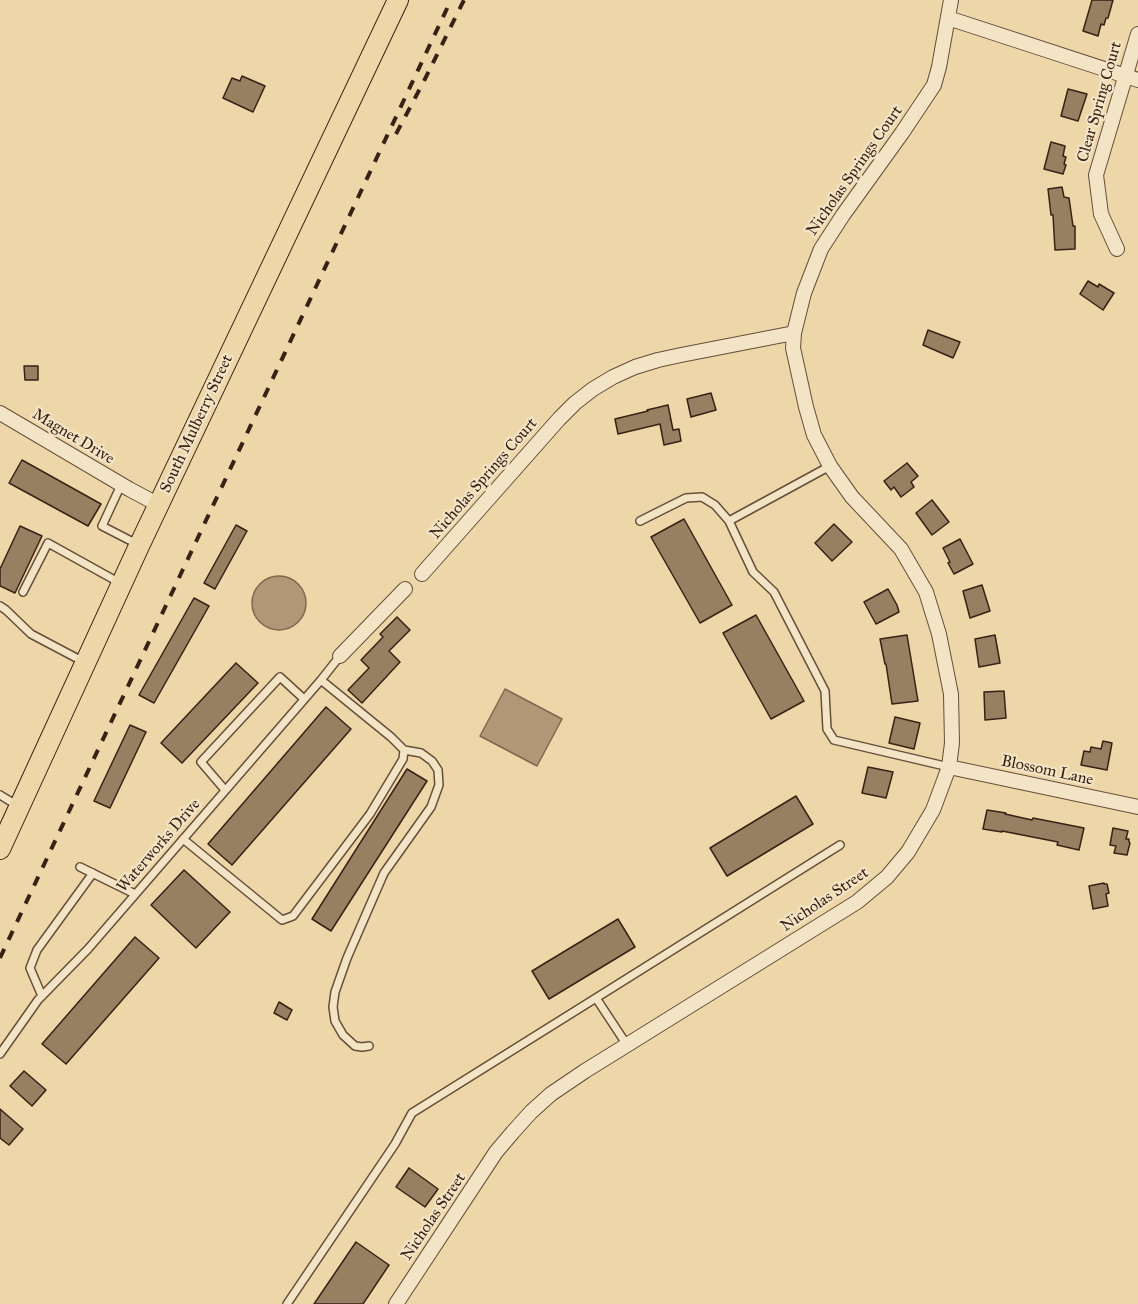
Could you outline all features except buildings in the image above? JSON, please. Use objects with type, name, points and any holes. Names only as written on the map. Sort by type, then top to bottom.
[{"type":"main road","name":"South Mulberry Street","points":[[0,849],[139,546],[398,0]]},
{"type":"street","name":"Nicholas Springs Court","points":[[422,574],[559,419],[593,389],[613,377],[658,360],[794,333],[804,293],[821,249],[934,85],[951,0]]},
{"type":"street","points":[[948,18],[1131,78]]},
{"type":"street","name":"Clear Spring Court","points":[[1117,249],[1101,214],[1096,175],[1131,78],[1138,34]]},
{"type":"street","name":"Nicholas Street","points":[[396,1304],[496,1152],[550,1094],[857,902],[887,877],[908,852],[933,810],[949,767],[952,744],[951,694],[939,634],[926,592],[901,549],[852,497],[830,466],[814,435],[793,348],[794,333]]},
{"type":"street","name":"Magnet Drive","points":[[0,413],[159,505]]},
{"type":"street","points":[[340,656],[405,589]]},
{"type":"street","name":"Blossom Lane","points":[[949,767],[1138,807]]},
{"type":"lane","points":[[729,521],[830,466]]},
{"type":"lane","points":[[125,487],[102,526],[139,546]]},
{"type":"lane","points":[[640,521],[686,498],[702,497],[715,505],[729,521],[753,572],[774,592],[825,691],[827,729],[834,740],[949,767]]},
{"type":"lane","points":[[23,592],[48,543],[122,584]]},
{"type":"lane","points":[[0,606],[31,634],[86,663]]},
{"type":"lane","name":"Waterworks Drive","points":[[0,1054],[42,996],[88,949],[340,656]]},
{"type":"lane","points":[[225,790],[201,762],[280,677],[304,699]]},
{"type":"lane","points":[[321,680],[404,750],[421,753],[432,761],[438,770],[439,785],[431,807],[384,873],[347,958],[335,992],[333,1007],[335,1021],[343,1035],[355,1046],[369,1046]]},
{"type":"lane","points":[[183,839],[282,920],[293,916],[370,814],[403,759],[404,750]]},
{"type":"lane","points":[[0,795],[20,807]]},
{"type":"lane","points":[[287,1304],[395,1144],[412,1113],[840,845]]},
{"type":"lane","points":[[81,867],[135,894]]},
{"type":"lane","points":[[42,996],[30,968],[37,950],[93,873]]},
{"type":"lane","points":[[596,998],[627,1045]]},
{"type":"shaded area","points":[[279,576],[289,578],[298,584],[304,593],[306,603],[304,613],[298,622],[289,628],[279,630],[269,628],[260,622],[254,613],[252,603],[254,593],[260,584],[269,578]]},
{"type":"shaded area","points":[[505,689],[562,719],[537,766],[480,736]]},
{"type":"railway","points":[[0,958],[451,0]]},
{"type":"railway","points":[[396,134],[464,0]]}]
